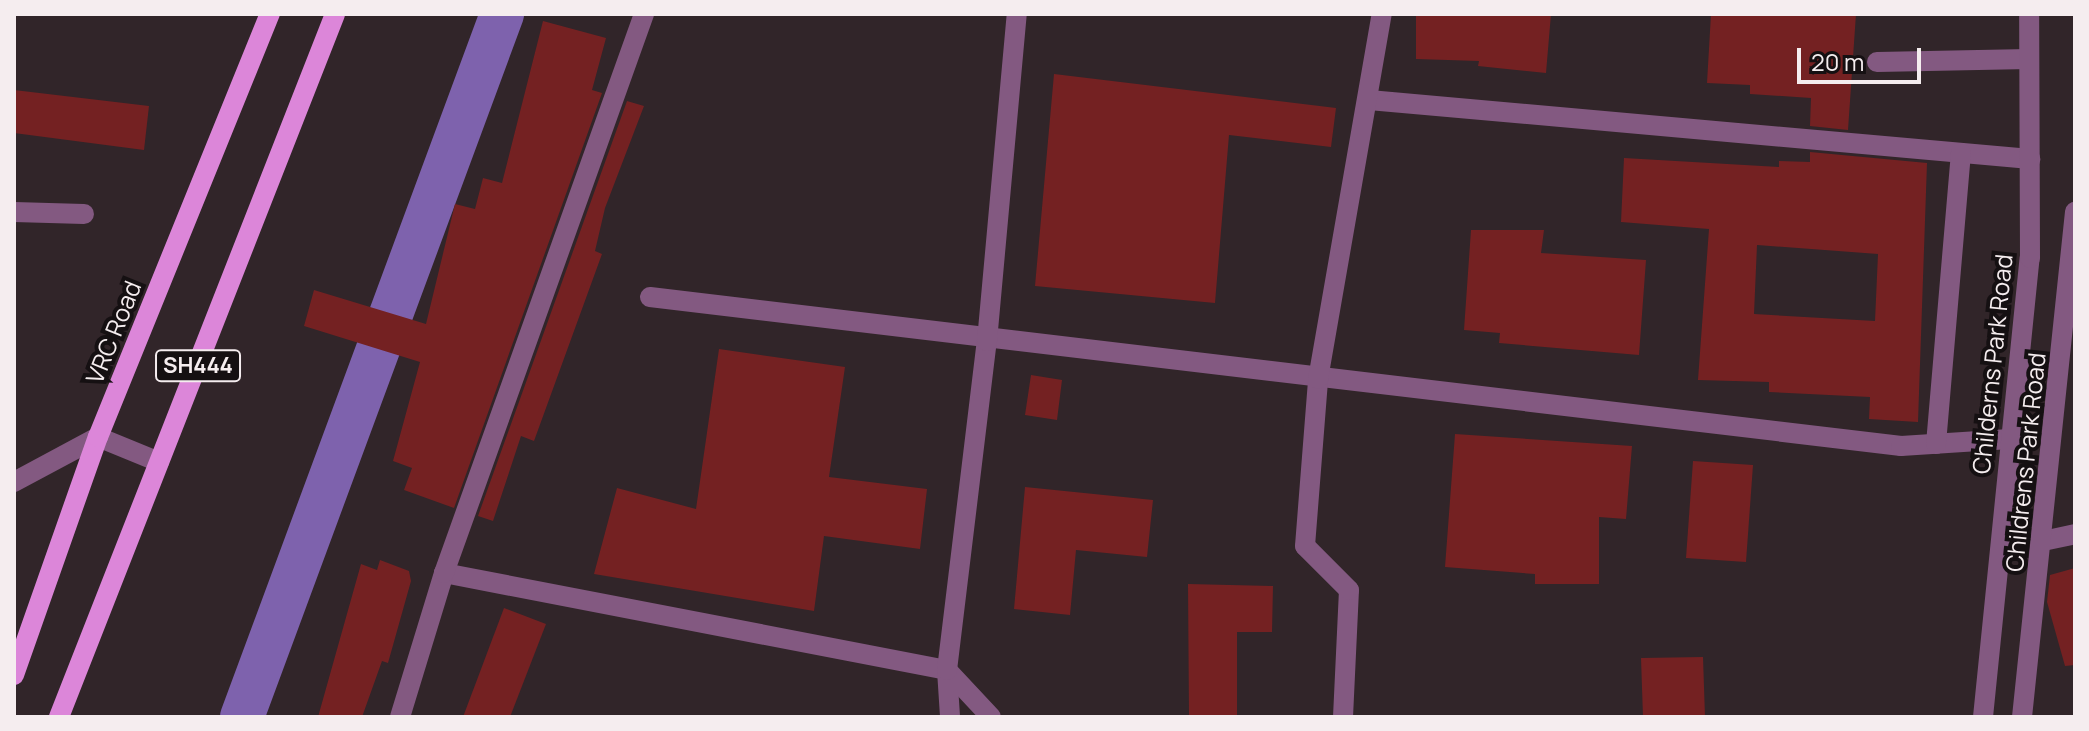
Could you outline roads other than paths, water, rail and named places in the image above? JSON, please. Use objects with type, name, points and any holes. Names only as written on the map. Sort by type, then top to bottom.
[{"type":"main road","name":"VRC Road","points":[[14,675],[98,437],[270,14]]},
{"type":"main road","name":"SH444","points":[[59,717],[335,14]]},
{"type":"street","points":[[400,717],[444,573],[644,14]]},
{"type":"street","points":[[950,717],[947,670],[987,341],[1017,14]]},
{"type":"street","points":[[1343,717],[1349,590],[1305,546],[1318,379],[1382,14]]},
{"type":"street","name":"Childerns Park Road","points":[[1983,717],[2030,258],[2029,14]]},
{"type":"street","points":[[1877,62],[2029,59]]},
{"type":"street","points":[[1369,100],[2030,159]]},
{"type":"street","points":[[1936,444],[1961,153]]},
{"type":"street","points":[[14,212],[84,214]]},
{"type":"street","name":"Childrens Park Road","points":[[2022,717],[2043,541],[2075,212]]},
{"type":"street","points":[[650,297],[987,341],[1901,446],[2010,439]]},
{"type":"street","points":[[14,482],[98,437],[159,462]]},
{"type":"street","points":[[2043,541],[2075,534]]},
{"type":"street","points":[[444,573],[947,670],[991,717]]},
{"type":"waterway","points":[[242,717],[502,14]]}]
